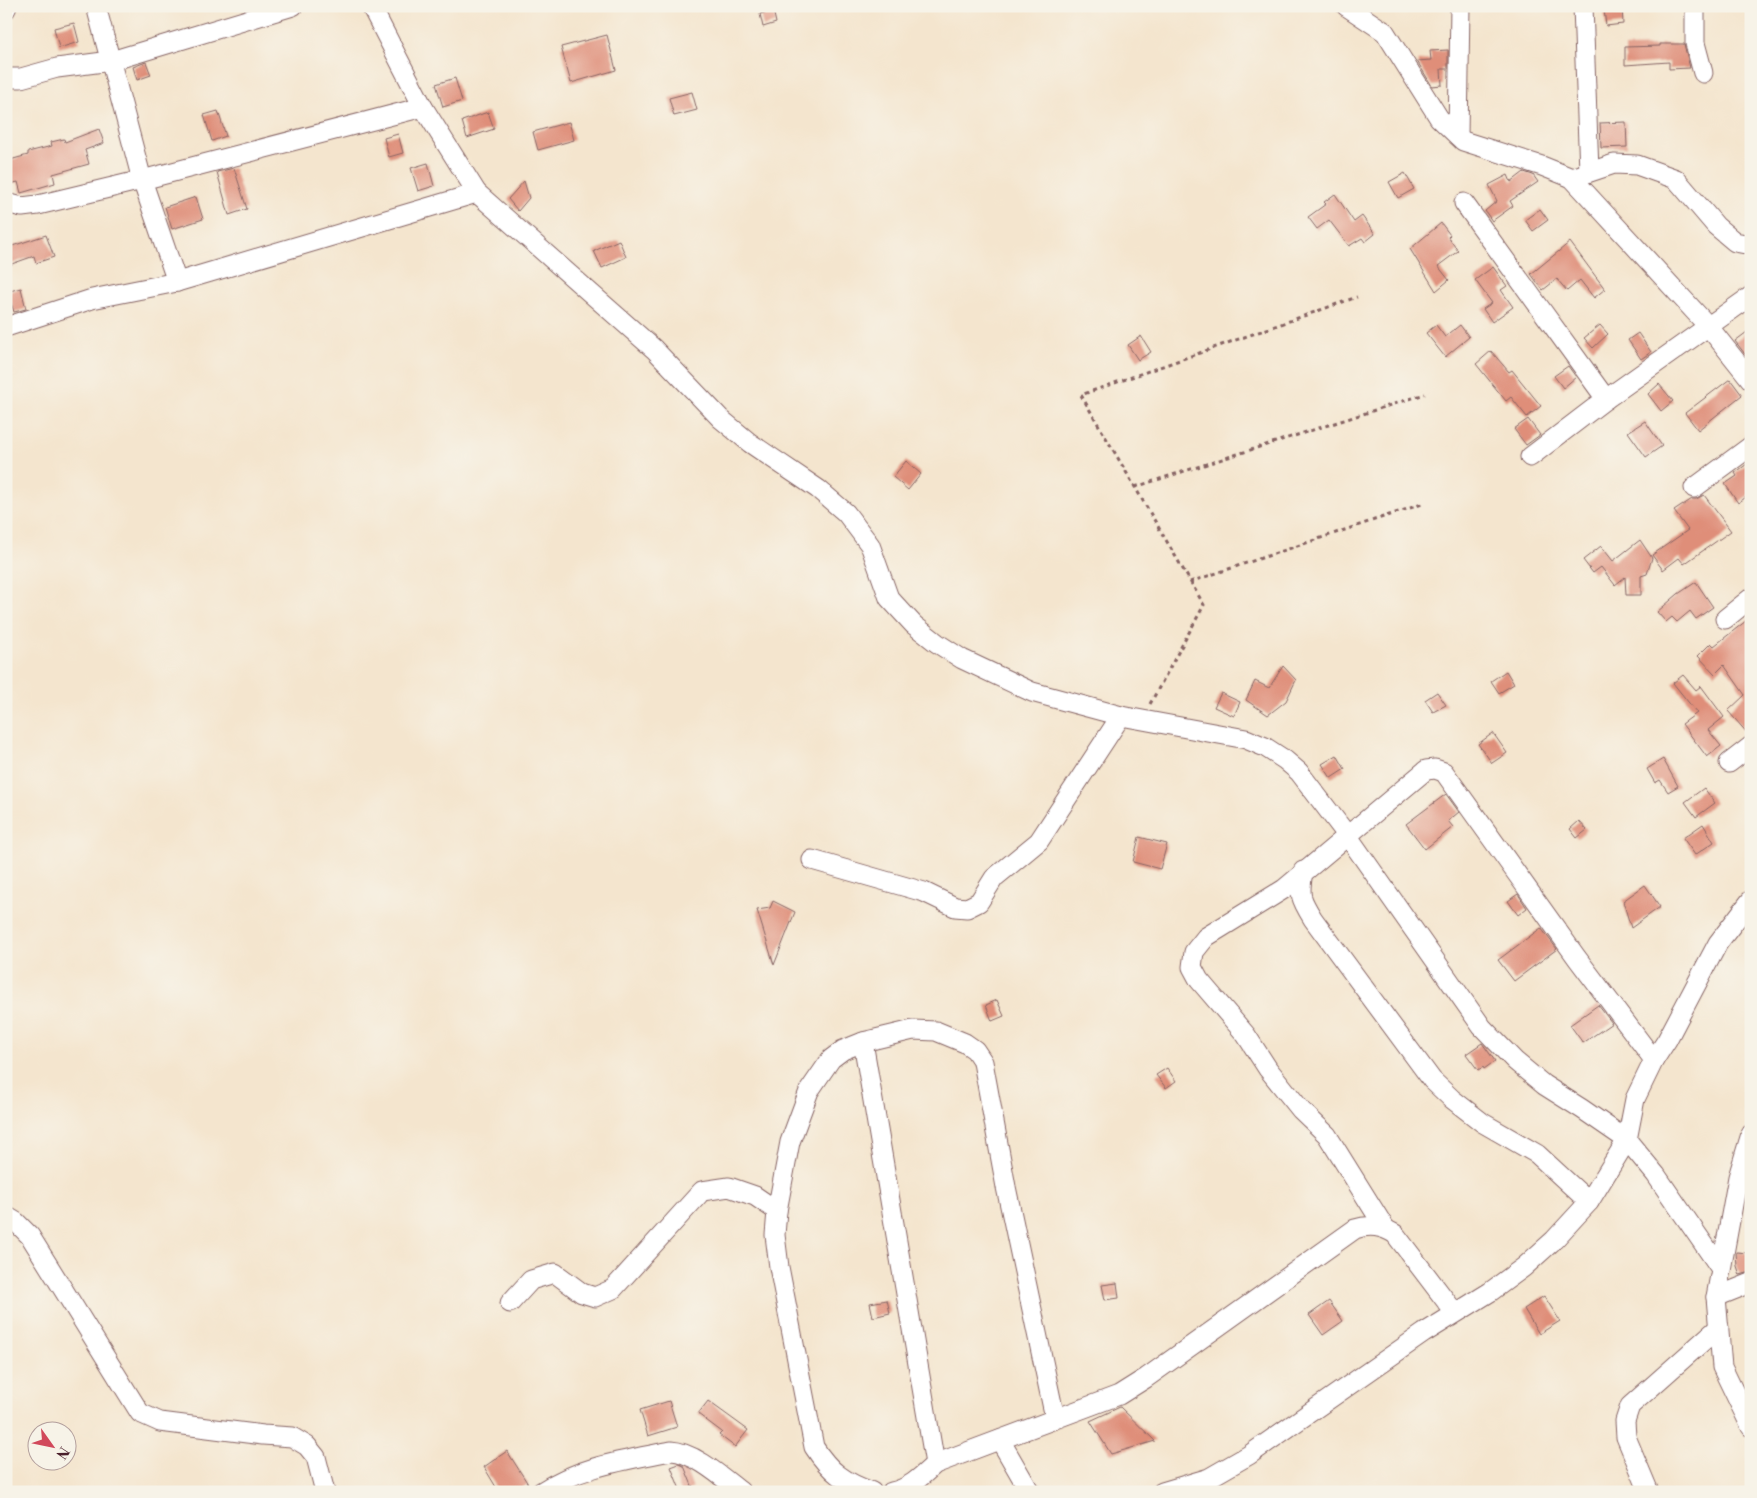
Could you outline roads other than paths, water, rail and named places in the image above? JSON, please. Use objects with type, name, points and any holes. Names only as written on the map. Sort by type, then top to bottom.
[{"type":"street","points":[[96,6],[142,180],[177,282]]},
{"type":"street","points":[[6,78],[21,78],[57,68],[111,62],[293,6]]},
{"type":"street","points":[[371,6],[424,107],[477,193],[654,349],[721,419],[750,443],[818,489],[846,513],[870,545],[889,598],[914,624],[937,643],[962,659],[1032,692],[1121,716],[1246,739],[1265,747],[1285,760],[1299,772],[1347,835],[1482,1027],[1514,1061],[1544,1085],[1582,1108],[1627,1140],[1656,1175],[1721,1269]]},
{"type":"street","points":[[1346,6],[1385,32],[1438,118],[1463,141],[1542,166],[1580,175],[1614,164],[1637,165],[1676,179],[1716,226],[1735,242],[1751,245]]},
{"type":"street","points":[[1458,136],[1460,6]]},
{"type":"street","points":[[1583,6],[1580,175],[1708,326],[1751,380]]},
{"type":"street","points":[[1695,6],[1695,43],[1703,73]]},
{"type":"street","points":[[6,203],[22,207],[38,204],[142,180],[424,107]]},
{"type":"street","points":[[6,327],[92,299],[177,282],[477,193]]},
{"type":"street","points":[[1464,203],[1606,399]]},
{"type":"street","points":[[1530,457],[1606,399],[1751,296]]},
{"type":"street","points":[[1694,488],[1751,446]]},
{"type":"street","points":[[1725,618],[1751,598]]},
{"type":"street","points":[[812,860],[924,892],[955,907],[967,908],[979,902],[994,878],[1038,841],[1121,716]]},
{"type":"street","points":[[1729,764],[1751,746]]},
{"type":"street","points":[[1385,1228],[1327,1135],[1301,1110],[1268,1069],[1246,1035],[1199,980],[1192,967],[1194,952],[1206,936],[1284,889],[1426,770],[1435,769],[1444,772],[1577,958],[1654,1060]]},
{"type":"street","points":[[1303,872],[1300,890],[1302,900],[1313,919],[1432,1080],[1452,1099],[1483,1123],[1537,1154],[1589,1202]]},
{"type":"street","points":[[1162,1492],[1209,1478],[1249,1455],[1455,1313],[1490,1292],[1524,1267],[1554,1240],[1589,1202],[1627,1140],[1635,1099],[1654,1060],[1667,1040],[1718,943],[1751,900]]},
{"type":"street","points":[[872,1492],[848,1482],[834,1473],[825,1464],[814,1447],[779,1266],[775,1235],[790,1142],[809,1091],[831,1059],[844,1050],[863,1042],[912,1030],[936,1031],[965,1043],[975,1050],[983,1062],[1006,1187],[1055,1418]]},
{"type":"street","points":[[863,1042],[935,1464]]},
{"type":"street","points":[[1751,1134],[1738,1177],[1716,1297],[1722,1367],[1751,1427]]},
{"type":"street","points":[[510,1303],[531,1280],[555,1273],[582,1293],[595,1298],[613,1289],[702,1191],[729,1187],[756,1196],[778,1211]]},
{"type":"street","points":[[6,1216],[16,1222],[30,1236],[140,1413],[160,1422],[263,1436],[292,1437],[308,1446],[316,1457],[326,1492]]},
{"type":"street","points":[[891,1492],[915,1483],[935,1464],[1119,1395],[1355,1229],[1365,1226],[1385,1228],[1395,1234],[1455,1313]]},
{"type":"street","points":[[1716,1297],[1751,1283]]},
{"type":"street","points":[[1649,1492],[1626,1437],[1625,1421],[1630,1406],[1719,1327]]},
{"type":"street","points":[[1000,1440],[1030,1492]]},
{"type":"street","points":[[541,1492],[551,1485],[598,1466],[671,1451],[681,1452],[716,1473],[740,1492]]}]
